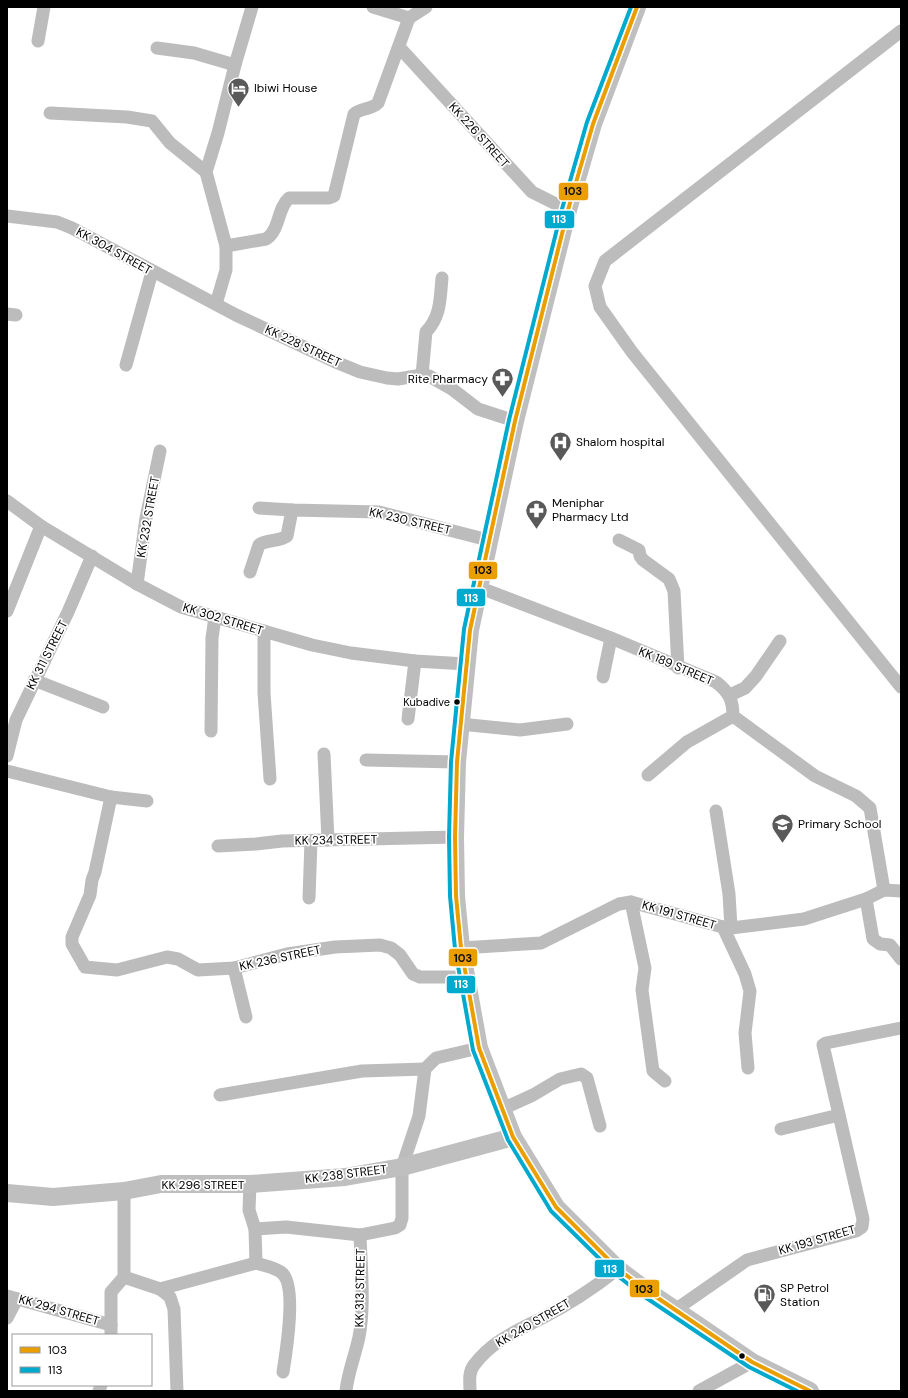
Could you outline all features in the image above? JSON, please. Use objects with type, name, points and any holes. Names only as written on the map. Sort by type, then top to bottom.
[{"type":"main road","points":[[637,7],[593,124],[568,210],[515,421],[478,587],[470,630],[457,762],[455,837],[456,896],[461,948],[479,1048],[513,1137],[556,1207],[618,1269],[752,1362],[810,1391]]},
{"type":"main road","points":[[402,1167],[513,1137]]},
{"type":"main road","name":"KK 238 STREET","points":[[250,1184],[345,1176],[402,1167]]},
{"type":"main road","name":"KK 296 STREET","points":[[7,1193],[52,1197],[124,1191],[161,1184],[250,1184]]},
{"type":"street","points":[[38,40],[44,7]]},
{"type":"street","points":[[216,304],[226,270],[226,246],[206,172],[252,7]]},
{"type":"street","points":[[373,7],[409,18]]},
{"type":"street","points":[[226,246],[266,238],[272,235],[285,202],[289,198],[329,198],[334,196],[354,114],[356,111],[374,106],[378,103],[409,18],[426,7]]},
{"type":"street","points":[[901,31],[605,261],[595,286],[600,307],[632,352],[901,687]]},
{"type":"street","name":"KK 226 STREET","points":[[399,47],[532,192],[568,210]]},
{"type":"street","points":[[157,48],[194,53],[235,64]]},
{"type":"street","points":[[50,113],[127,116],[152,121],[170,143],[206,172]]},
{"type":"street","name":"KK 304 STREET","points":[[7,216],[57,222],[72,228],[152,272],[216,304]]},
{"type":"street","points":[[126,365],[152,272]]},
{"type":"street","points":[[422,375],[426,332],[434,324],[439,310],[442,278]]},
{"type":"street","name":"KK 228 STREET","points":[[216,304],[236,315],[360,372],[374,376],[398,379],[422,375],[439,380],[478,409],[515,421]]},
{"type":"street","name":"KK 232 STREET","points":[[137,584],[146,518],[160,450]]},
{"type":"street","name":"KK 302 STREET","points":[[7,501],[41,526],[137,584],[181,607],[312,645],[344,651],[414,660],[466,664]]},
{"type":"street","name":"KK 230 STREET","points":[[259,508],[379,512],[488,540]]},
{"type":"street","points":[[250,572],[259,545],[262,542],[283,539],[287,536],[292,510]]},
{"type":"street","points":[[7,611],[41,526]]},
{"type":"street","points":[[619,540],[637,549],[643,560],[671,582],[675,596],[678,668]]},
{"type":"street","name":"KK 311 STREET","points":[[7,756],[16,720],[68,612],[92,556]]},
{"type":"street","name":"KK 189 STREET","points":[[478,587],[612,638],[678,668],[716,682],[730,695]]},
{"type":"street","points":[[212,731],[212,638],[215,617]]},
{"type":"street","points":[[264,631],[264,694],[270,779]]},
{"type":"street","points":[[602,677],[612,638]]},
{"type":"street","points":[[733,716],[733,706],[730,695],[745,688],[749,684],[780,641]]},
{"type":"street","points":[[408,719],[414,660]]},
{"type":"street","points":[[34,680],[103,707]]},
{"type":"street","points":[[648,775],[686,742],[733,716]]},
{"type":"street","points":[[733,716],[815,776],[856,796],[870,808],[884,890]]},
{"type":"street","points":[[460,724],[520,730],[567,724]]},
{"type":"street","points":[[324,754],[328,840]]},
{"type":"street","points":[[366,760],[457,762]]},
{"type":"street","points":[[7,771],[111,797],[147,801]]},
{"type":"street","name":"KK 236 STREET","points":[[111,797],[90,895],[72,937],[72,944],[85,967],[117,970],[167,957],[178,959],[198,970],[234,968],[294,953],[334,947],[380,945],[392,948],[400,955],[413,974],[420,977],[467,977]]},
{"type":"street","points":[[716,811],[729,894],[727,927],[750,991],[745,1033],[748,1068]]},
{"type":"street","name":"KK 234 STREET","points":[[218,846],[282,841],[455,837]]},
{"type":"street","points":[[309,898],[311,841]]},
{"type":"street","name":"KK 191 STREET","points":[[461,948],[541,943],[619,904],[631,902],[727,927],[804,919],[866,899],[884,890],[901,891]]},
{"type":"street","points":[[866,899],[873,939],[880,944],[890,945],[901,959]]},
{"type":"street","points":[[631,902],[645,968],[642,990],[653,1071],[665,1081]]},
{"type":"street","points":[[234,968],[246,1017]]},
{"type":"street","name":"KK 193 STREET","points":[[675,1310],[747,1260],[856,1231],[862,1227],[864,1220],[823,1045],[826,1043],[901,1028]]},
{"type":"street","points":[[220,1095],[362,1071],[425,1069],[436,1058],[479,1048]]},
{"type":"street","name":"KK 238 STREET","points":[[402,1167],[419,1116],[425,1069]]},
{"type":"street","points":[[502,1109],[533,1095],[560,1078],[581,1074],[588,1078],[600,1126]]},
{"type":"street","points":[[781,1129],[839,1115]]},
{"type":"street","name":"KK 313 STREET","points":[[346,1391],[348,1375],[359,1336],[362,1299],[360,1235],[395,1228],[400,1225],[402,1218],[402,1167]]},
{"type":"street","name":"KK 296 STREET","points":[[250,1184],[249,1210],[255,1229],[256,1263]]},
{"type":"street","points":[[111,1330],[111,1292],[124,1277],[124,1191]]},
{"type":"street","points":[[255,1229],[286,1227],[360,1235]]},
{"type":"street","points":[[160,1289],[256,1263],[272,1267],[283,1274],[288,1283],[290,1328],[283,1372]]},
{"type":"street","name":"KK 240 STREET","points":[[470,1391],[469,1375],[473,1365],[497,1341],[573,1300],[618,1269]]},
{"type":"street","points":[[124,1277],[160,1289],[170,1297],[174,1309],[177,1391]]},
{"type":"street","points":[[7,1318],[12,1297]]},
{"type":"street","name":"KK 294 STREET","points":[[12,1297],[111,1330]]},
{"type":"street","points":[[699,1391],[752,1362]]},
{"type":"transit line","name":"113","points":[[631,7],[587,122],[562,209],[509,420],[464,629],[451,762],[449,837],[450,896],[455,949],[473,1050],[508,1140],[551,1211],[614,1273],[642,1295],[749,1367],[797,1391]]},
{"type":"transit line","name":"103","points":[[637,7],[593,124],[568,210],[515,421],[470,630],[457,762],[455,837],[456,896],[461,948],[479,1048],[513,1137],[556,1207],[618,1269],[646,1290],[752,1362],[810,1391]]},
{"type":"place","name":"Ibiwi House","points":[[239,108]]},
{"type":"place","name":"Rite Pharmacy","points":[[503,398]]},
{"type":"place","name":"Shalom hospital","points":[[560,462]]},
{"type":"place","name":"Meniphar Pharmacy Ltd","points":[[536,530]]},
{"type":"place","name":"Kubadive","points":[[457,702]]},
{"type":"place","name":"Primary School","points":[[782,844]]},
{"type":"place","name":"SP Petrol Station","points":[[765,1314]]}]
